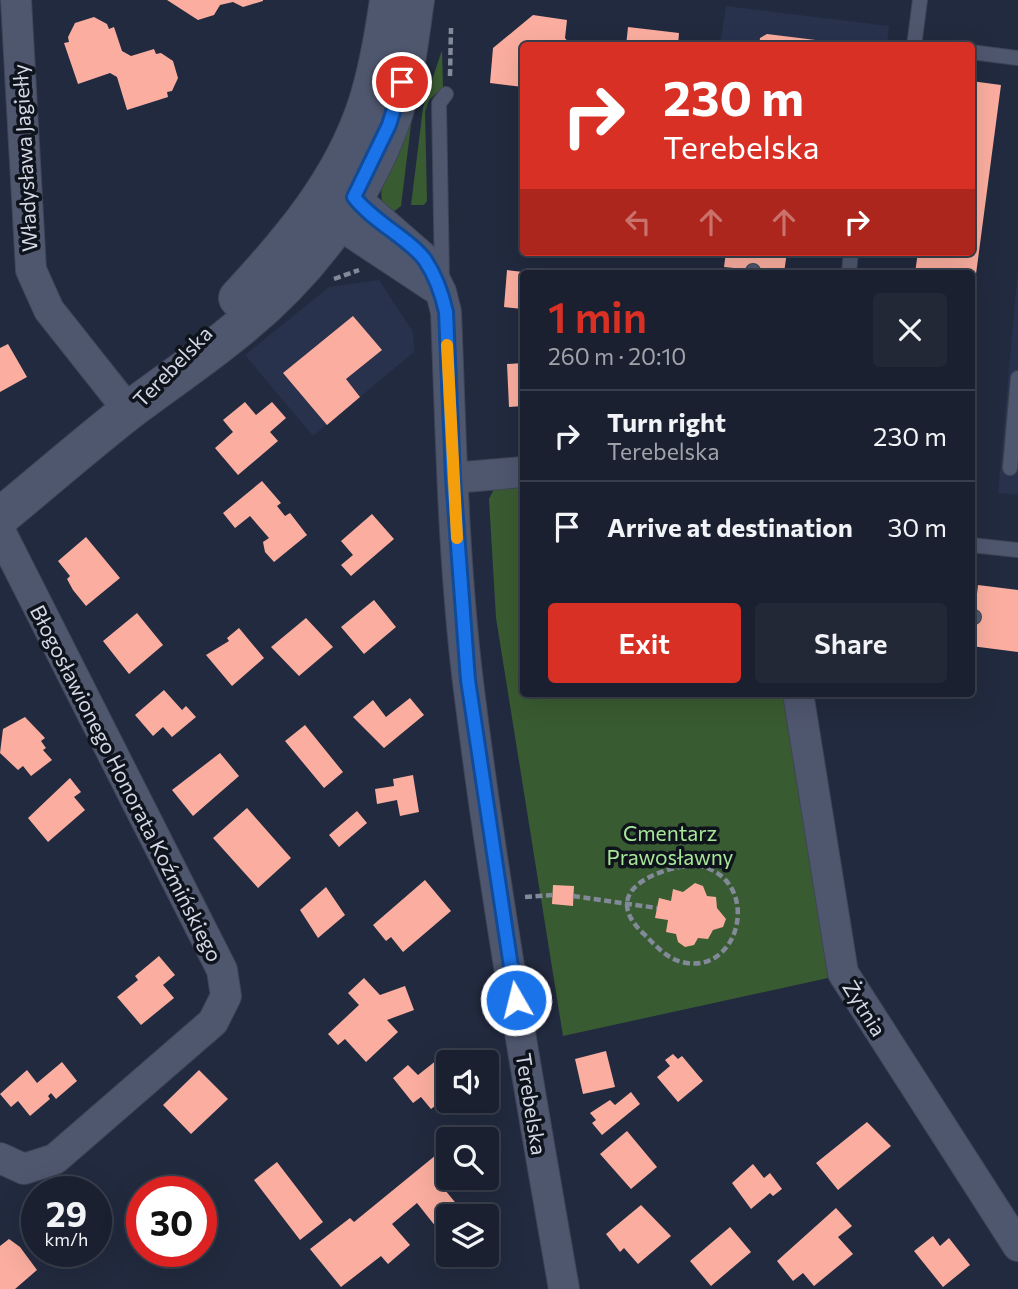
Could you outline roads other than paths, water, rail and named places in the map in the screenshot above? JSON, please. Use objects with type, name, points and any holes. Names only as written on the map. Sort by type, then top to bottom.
[{"type":"street","name":"Władysława Jagiełły","points":[[16,0],[27,245],[31,270],[49,310],[129,411]]},
{"type":"street","name":"Terebelska","points":[[311,278],[340,202],[368,104],[390,0]]},
{"type":"street","name":"Terebelska","points":[[129,411],[277,256],[340,202],[389,125],[406,66],[415,0]]},
{"type":"street","name":"Terebelska","points":[[406,66],[442,14]]},
{"type":"street","name":"Terebelska","points":[[340,202],[388,230],[424,258],[441,292],[446,312],[453,478],[468,680],[527,1074],[564,1289]]},
{"type":"street","points":[[340,202],[352,233],[371,256],[441,292]]},
{"type":"street","name":"Terebelska","points":[[129,411],[311,278],[327,255],[343,250],[371,256]]},
{"type":"street","points":[[0,517],[129,411]]},
{"type":"street","points":[[453,478],[520,471]]},
{"type":"street","name":"Błogosławionego Honorata Koźmińskiego","points":[[0,531],[222,970],[226,996],[213,1022],[55,1159],[23,1169],[0,1158]]},
{"type":"street","name":"Żytnia","points":[[799,697],[843,972],[1018,1246]]},
{"type":"lane","points":[[915,42],[920,0]]},
{"type":"lane","points":[[975,53],[1018,58]]},
{"type":"lane","name":"Terebelska","points":[[441,292],[439,103],[446,94]]},
{"type":"lane","points":[[1010,468],[1018,378]]},
{"type":"lane","points":[[975,545],[1018,550]]},
{"type":"park label","name":"Cmentarz Prawosławny","points":[[670,844]]}]
